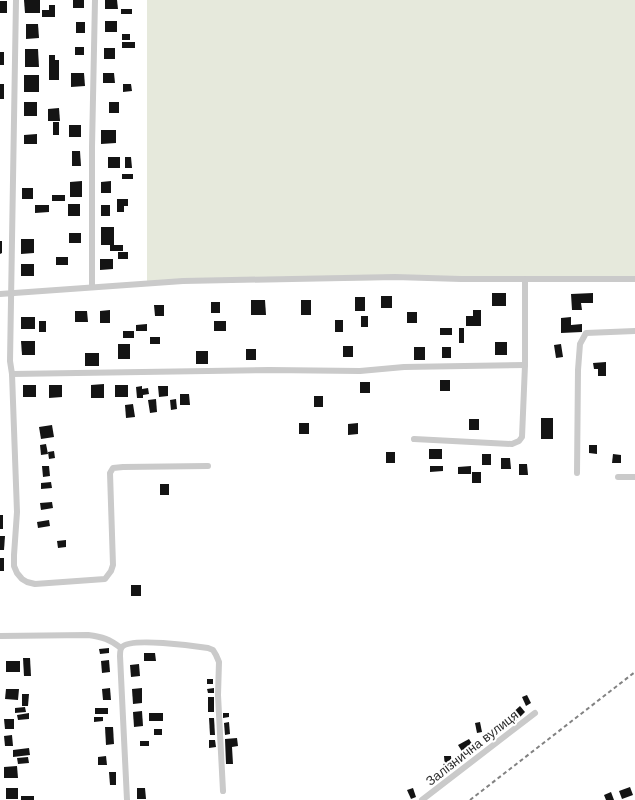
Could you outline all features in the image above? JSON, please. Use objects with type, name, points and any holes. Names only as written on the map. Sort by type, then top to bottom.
[{"type":"street","points":[[16,0],[10,361],[12,374],[17,512],[14,566],[17,573],[27,582],[42,584],[105,579],[111,571],[113,565],[110,473],[113,468],[208,466]]},
{"type":"street","points":[[92,287],[92,147],[95,0]]},
{"type":"street","points":[[0,294],[183,281],[394,277],[635,279]]},
{"type":"street","points":[[414,438],[512,444],[519,441],[522,436],[526,279]]},
{"type":"street","points":[[577,472],[578,370],[580,344],[586,333],[635,331]]},
{"type":"street","points":[[12,374],[360,370],[404,367],[525,364]]},
{"type":"street","points":[[618,476],[635,477]]},
{"type":"street","points":[[0,636],[94,636],[111,640],[121,648]]},
{"type":"street","points":[[127,800],[120,656],[123,645],[134,643],[172,643],[213,650],[219,662],[218,695],[223,791]]},
{"type":"street","name":"Залізнична вулиця","points":[[422,800],[535,712]]},
{"type":"shaded area","points":[[147,0],[635,0],[635,279],[461,279],[147,283]]},
{"type":"building","points":[[24,0],[40,0],[40,13],[25,13]]},
{"type":"building","points":[[73,0],[84,0],[84,8],[73,8]]},
{"type":"building","points":[[105,0],[117,0],[118,9],[105,9]]},
{"type":"building","points":[[0,1],[7,1],[7,13],[0,13]]},
{"type":"building","points":[[49,5],[55,5],[55,17],[42,17],[42,10],[49,10]]},
{"type":"building","points":[[121,9],[132,9],[132,14],[121,14]]},
{"type":"building","points":[[105,21],[117,21],[117,32],[105,32]]},
{"type":"building","points":[[76,22],[85,22],[85,33],[76,33]]},
{"type":"building","points":[[26,24],[38,24],[39,38],[26,39]]},
{"type":"building","points":[[122,34],[130,34],[130,40],[122,40]]},
{"type":"building","points":[[122,42],[135,42],[135,48],[122,48]]},
{"type":"building","points":[[75,47],[84,47],[84,55],[75,55]]},
{"type":"building","points":[[104,48],[115,48],[115,59],[104,59]]},
{"type":"building","points":[[25,49],[38,49],[39,67],[25,67]]},
{"type":"building","points":[[0,52],[4,52],[4,65],[0,65]]},
{"type":"building","points":[[49,55],[55,55],[55,60],[59,60],[59,80],[49,80]]},
{"type":"building","points":[[71,73],[84,73],[85,86],[71,87]]},
{"type":"building","points":[[103,73],[114,73],[115,83],[103,83]]},
{"type":"building","points":[[24,75],[39,75],[39,92],[24,92]]},
{"type":"building","points":[[0,84],[4,84],[4,99],[0,99]]},
{"type":"building","points":[[123,84],[131,84],[132,91],[123,92]]},
{"type":"building","points":[[24,102],[37,102],[37,116],[24,116]]},
{"type":"building","points":[[109,102],[119,102],[119,113],[109,113]]},
{"type":"building","points":[[59,108],[60,121],[48,121],[48,109]]},
{"type":"building","points":[[53,122],[59,122],[59,135],[53,135]]},
{"type":"building","points":[[69,125],[81,125],[81,137],[69,137]]},
{"type":"building","points":[[101,130],[116,130],[116,143],[101,144]]},
{"type":"building","points":[[37,134],[37,144],[24,144],[24,135]]},
{"type":"building","points":[[72,151],[80,151],[81,166],[72,166]]},
{"type":"building","points":[[108,157],[120,157],[120,168],[108,168]]},
{"type":"building","points":[[125,157],[131,157],[132,168],[125,168]]},
{"type":"building","points":[[122,174],[133,174],[133,179],[122,179]]},
{"type":"building","points":[[82,181],[82,197],[70,197],[70,182]]},
{"type":"building","points":[[111,181],[111,193],[101,193],[101,182]]},
{"type":"building","points":[[22,188],[33,188],[33,199],[22,199]]},
{"type":"building","points":[[52,195],[65,195],[65,201],[52,201]]},
{"type":"building","points":[[117,199],[128,199],[128,206],[124,206],[124,212],[117,212]]},
{"type":"building","points":[[68,204],[80,204],[80,216],[68,216]]},
{"type":"building","points":[[35,205],[49,205],[49,212],[35,213]]},
{"type":"building","points":[[101,205],[110,205],[110,216],[101,216]]},
{"type":"building","points":[[101,227],[114,227],[114,245],[123,245],[123,251],[110,251],[110,245],[101,245]]},
{"type":"building","points":[[69,233],[81,233],[81,243],[69,243]]},
{"type":"building","points":[[21,239],[34,239],[34,253],[21,254]]},
{"type":"building","points":[[0,241],[2,241],[2,253],[0,254]]},
{"type":"building","points":[[118,252],[128,252],[128,259],[118,259]]},
{"type":"building","points":[[56,257],[68,257],[68,265],[56,265]]},
{"type":"building","points":[[100,259],[113,259],[113,269],[100,270]]},
{"type":"building","points":[[21,264],[34,264],[34,276],[21,276]]},
{"type":"building","points":[[492,293],[506,293],[506,306],[492,306]]},
{"type":"building","points":[[593,293],[593,303],[581,303],[582,310],[572,310],[571,294]]},
{"type":"building","points":[[381,296],[392,296],[392,308],[381,308]]},
{"type":"building","points":[[355,297],[365,297],[365,311],[355,311]]},
{"type":"building","points":[[251,300],[265,300],[266,315],[251,315]]},
{"type":"building","points":[[301,300],[311,300],[311,315],[301,315]]},
{"type":"building","points":[[211,302],[220,302],[220,313],[211,313]]},
{"type":"building","points":[[154,305],[164,305],[164,316],[155,316]]},
{"type":"building","points":[[110,310],[110,323],[100,323],[100,311]]},
{"type":"building","points":[[473,310],[481,310],[481,326],[466,326],[466,316],[473,316]]},
{"type":"building","points":[[75,311],[87,311],[88,322],[75,322]]},
{"type":"building","points":[[407,312],[417,312],[417,323],[407,323]]},
{"type":"building","points":[[361,316],[368,316],[368,327],[361,327]]},
{"type":"building","points":[[21,317],[35,317],[35,329],[21,329]]},
{"type":"building","points":[[571,317],[571,325],[582,324],[582,332],[561,333],[561,318]]},
{"type":"building","points":[[335,320],[343,320],[343,332],[335,332]]},
{"type":"building","points":[[39,321],[46,321],[46,332],[39,332]]},
{"type":"building","points":[[214,321],[226,321],[226,331],[214,331]]},
{"type":"building","points":[[147,324],[147,331],[136,331],[136,325]]},
{"type":"building","points":[[440,328],[452,328],[452,335],[440,335]]},
{"type":"building","points":[[459,328],[464,328],[464,343],[459,343]]},
{"type":"building","points":[[123,331],[134,331],[134,338],[123,338]]},
{"type":"building","points":[[150,337],[160,337],[160,344],[150,344]]},
{"type":"building","points":[[21,341],[35,341],[35,355],[22,355]]},
{"type":"building","points":[[495,342],[507,342],[507,355],[495,355]]},
{"type":"building","points":[[118,344],[130,344],[130,359],[118,359]]},
{"type":"building","points":[[561,344],[563,357],[556,358],[554,345]]},
{"type":"building","points":[[343,346],[353,346],[353,357],[343,357]]},
{"type":"building","points":[[414,347],[425,347],[425,360],[414,360]]},
{"type":"building","points":[[442,347],[451,347],[451,358],[442,358]]},
{"type":"building","points":[[246,349],[256,349],[256,360],[246,360]]},
{"type":"building","points":[[196,351],[208,351],[208,364],[196,364]]},
{"type":"building","points":[[85,353],[99,353],[99,366],[85,366]]},
{"type":"building","points":[[606,362],[606,376],[598,376],[598,369],[594,369],[593,363]]},
{"type":"building","points":[[440,380],[450,380],[450,391],[440,391]]},
{"type":"building","points":[[360,382],[370,382],[370,393],[360,393]]},
{"type":"building","points":[[104,384],[104,398],[91,398],[91,385]]},
{"type":"building","points":[[23,385],[36,385],[36,397],[23,397]]},
{"type":"building","points":[[49,385],[62,385],[62,397],[49,398]]},
{"type":"building","points":[[115,385],[128,385],[128,397],[115,397]]},
{"type":"building","points":[[142,386],[142,389],[148,388],[149,394],[143,395],[143,398],[137,398],[136,387]]},
{"type":"building","points":[[158,386],[168,386],[168,396],[159,397]]},
{"type":"building","points":[[180,394],[189,394],[190,405],[180,405]]},
{"type":"building","points":[[314,396],[323,396],[323,407],[314,407]]},
{"type":"building","points":[[156,399],[157,412],[150,413],[148,400]]},
{"type":"building","points":[[176,399],[177,409],[171,410],[170,400]]},
{"type":"building","points":[[133,404],[135,417],[126,418],[125,405]]},
{"type":"building","points":[[541,418],[553,418],[553,439],[541,439]]},
{"type":"building","points":[[469,419],[479,419],[479,430],[469,430]]},
{"type":"building","points":[[299,423],[309,423],[309,434],[299,434]]},
{"type":"building","points":[[358,423],[358,434],[348,435],[348,424]]},
{"type":"building","points":[[52,425],[54,437],[41,439],[39,427]]},
{"type":"building","points":[[46,444],[48,454],[41,455],[40,445]]},
{"type":"building","points":[[589,445],[597,445],[597,454],[589,453]]},
{"type":"building","points":[[429,449],[442,449],[442,459],[429,459]]},
{"type":"building","points":[[54,451],[55,458],[49,459],[48,452]]},
{"type":"building","points":[[386,452],[395,452],[395,463],[386,463]]},
{"type":"building","points":[[482,454],[491,454],[491,465],[482,465]]},
{"type":"building","points":[[613,454],[621,455],[621,463],[612,463]]},
{"type":"building","points":[[501,458],[510,458],[511,469],[501,469]]},
{"type":"building","points":[[519,464],[527,464],[528,475],[519,475]]},
{"type":"building","points":[[42,466],[49,466],[50,476],[43,477]]},
{"type":"building","points":[[430,466],[443,466],[443,471],[430,472]]},
{"type":"building","points":[[471,466],[471,474],[458,474],[458,467]]},
{"type":"building","points":[[472,472],[481,472],[481,483],[472,483]]},
{"type":"building","points":[[51,482],[52,488],[41,489],[41,483]]},
{"type":"building","points":[[160,484],[169,484],[169,495],[160,495]]},
{"type":"building","points":[[52,502],[53,508],[41,510],[40,503]]},
{"type":"building","points":[[0,515],[3,515],[3,529],[0,529]]},
{"type":"building","points":[[49,520],[50,526],[38,528],[37,522]]},
{"type":"building","points":[[0,536],[5,536],[4,550],[0,550]]},
{"type":"building","points":[[66,540],[66,547],[58,548],[57,541]]},
{"type":"building","points":[[0,558],[4,558],[4,571],[0,571]]},
{"type":"building","points":[[131,585],[141,585],[141,596],[131,596]]},
{"type":"building","points":[[109,648],[109,653],[100,654],[99,649]]},
{"type":"building","points":[[144,653],[155,653],[156,661],[144,661]]},
{"type":"building","points":[[23,658],[30,658],[31,676],[24,676]]},
{"type":"building","points":[[109,660],[110,672],[102,673],[101,661]]},
{"type":"building","points":[[6,661],[20,661],[20,672],[6,672]]},
{"type":"building","points":[[139,664],[140,676],[131,677],[130,665]]},
{"type":"building","points":[[207,679],[213,679],[213,684],[207,684]]},
{"type":"building","points":[[110,688],[111,700],[103,700],[102,689]]},
{"type":"building","points":[[142,688],[142,703],[133,704],[132,689]]},
{"type":"building","points":[[214,688],[214,693],[208,693],[207,689]]},
{"type":"building","points":[[6,689],[19,689],[18,700],[5,699]]},
{"type":"building","points":[[22,694],[29,694],[28,706],[22,706]]},
{"type":"building","points":[[527,695],[531,703],[526,706],[522,697]]},
{"type":"building","points":[[208,697],[214,697],[214,712],[208,712]]},
{"type":"building","points":[[520,706],[525,712],[515,722],[510,715]]},
{"type":"building","points":[[25,707],[26,712],[15,713],[15,708]]},
{"type":"building","points":[[95,708],[108,708],[108,714],[95,714]]},
{"type":"building","points":[[142,711],[143,726],[134,727],[133,712]]},
{"type":"building","points":[[29,713],[29,719],[18,720],[17,715]]},
{"type":"building","points":[[149,713],[163,713],[163,721],[149,721]]},
{"type":"building","points":[[223,713],[229,713],[229,717],[223,718]]},
{"type":"building","points":[[94,717],[103,717],[103,721],[94,722]]},
{"type":"building","points":[[209,718],[214,718],[215,735],[210,735]]},
{"type":"building","points":[[4,719],[14,719],[14,729],[5,729]]},
{"type":"building","points":[[229,722],[230,734],[225,735],[224,723]]},
{"type":"building","points":[[480,722],[482,732],[477,733],[475,723]]},
{"type":"building","points":[[105,727],[113,727],[114,744],[106,745]]},
{"type":"building","points":[[154,729],[162,729],[162,735],[154,735]]},
{"type":"building","points":[[12,735],[13,746],[5,746],[4,736]]},
{"type":"building","points":[[237,738],[238,746],[232,747],[233,764],[226,764],[225,739]]},
{"type":"building","points":[[469,739],[474,747],[463,753],[458,745]]},
{"type":"building","points":[[209,740],[215,740],[216,747],[209,748]]},
{"type":"building","points":[[140,741],[149,741],[149,746],[140,746]]},
{"type":"building","points":[[29,748],[30,755],[13,757],[13,750]]},
{"type":"building","points":[[106,756],[107,765],[98,765],[98,757]]},
{"type":"building","points":[[444,756],[451,756],[452,767],[445,768]]},
{"type":"building","points":[[28,757],[29,763],[18,764],[17,758]]},
{"type":"building","points":[[17,766],[18,778],[4,778],[4,767]]},
{"type":"building","points":[[109,772],[116,772],[116,785],[110,785]]},
{"type":"building","points":[[630,787],[633,795],[622,799],[619,791]]},
{"type":"building","points":[[6,788],[18,788],[18,799],[6,799]]},
{"type":"building","points":[[137,788],[145,788],[146,799],[137,799]]},
{"type":"building","points":[[413,788],[416,797],[411,799],[407,790]]},
{"type":"building","points":[[611,792],[614,800],[606,800],[604,795]]},
{"type":"building","points":[[21,796],[34,796],[34,800],[21,800]]},
{"type":"railway","points":[[470,800],[635,672]]}]
